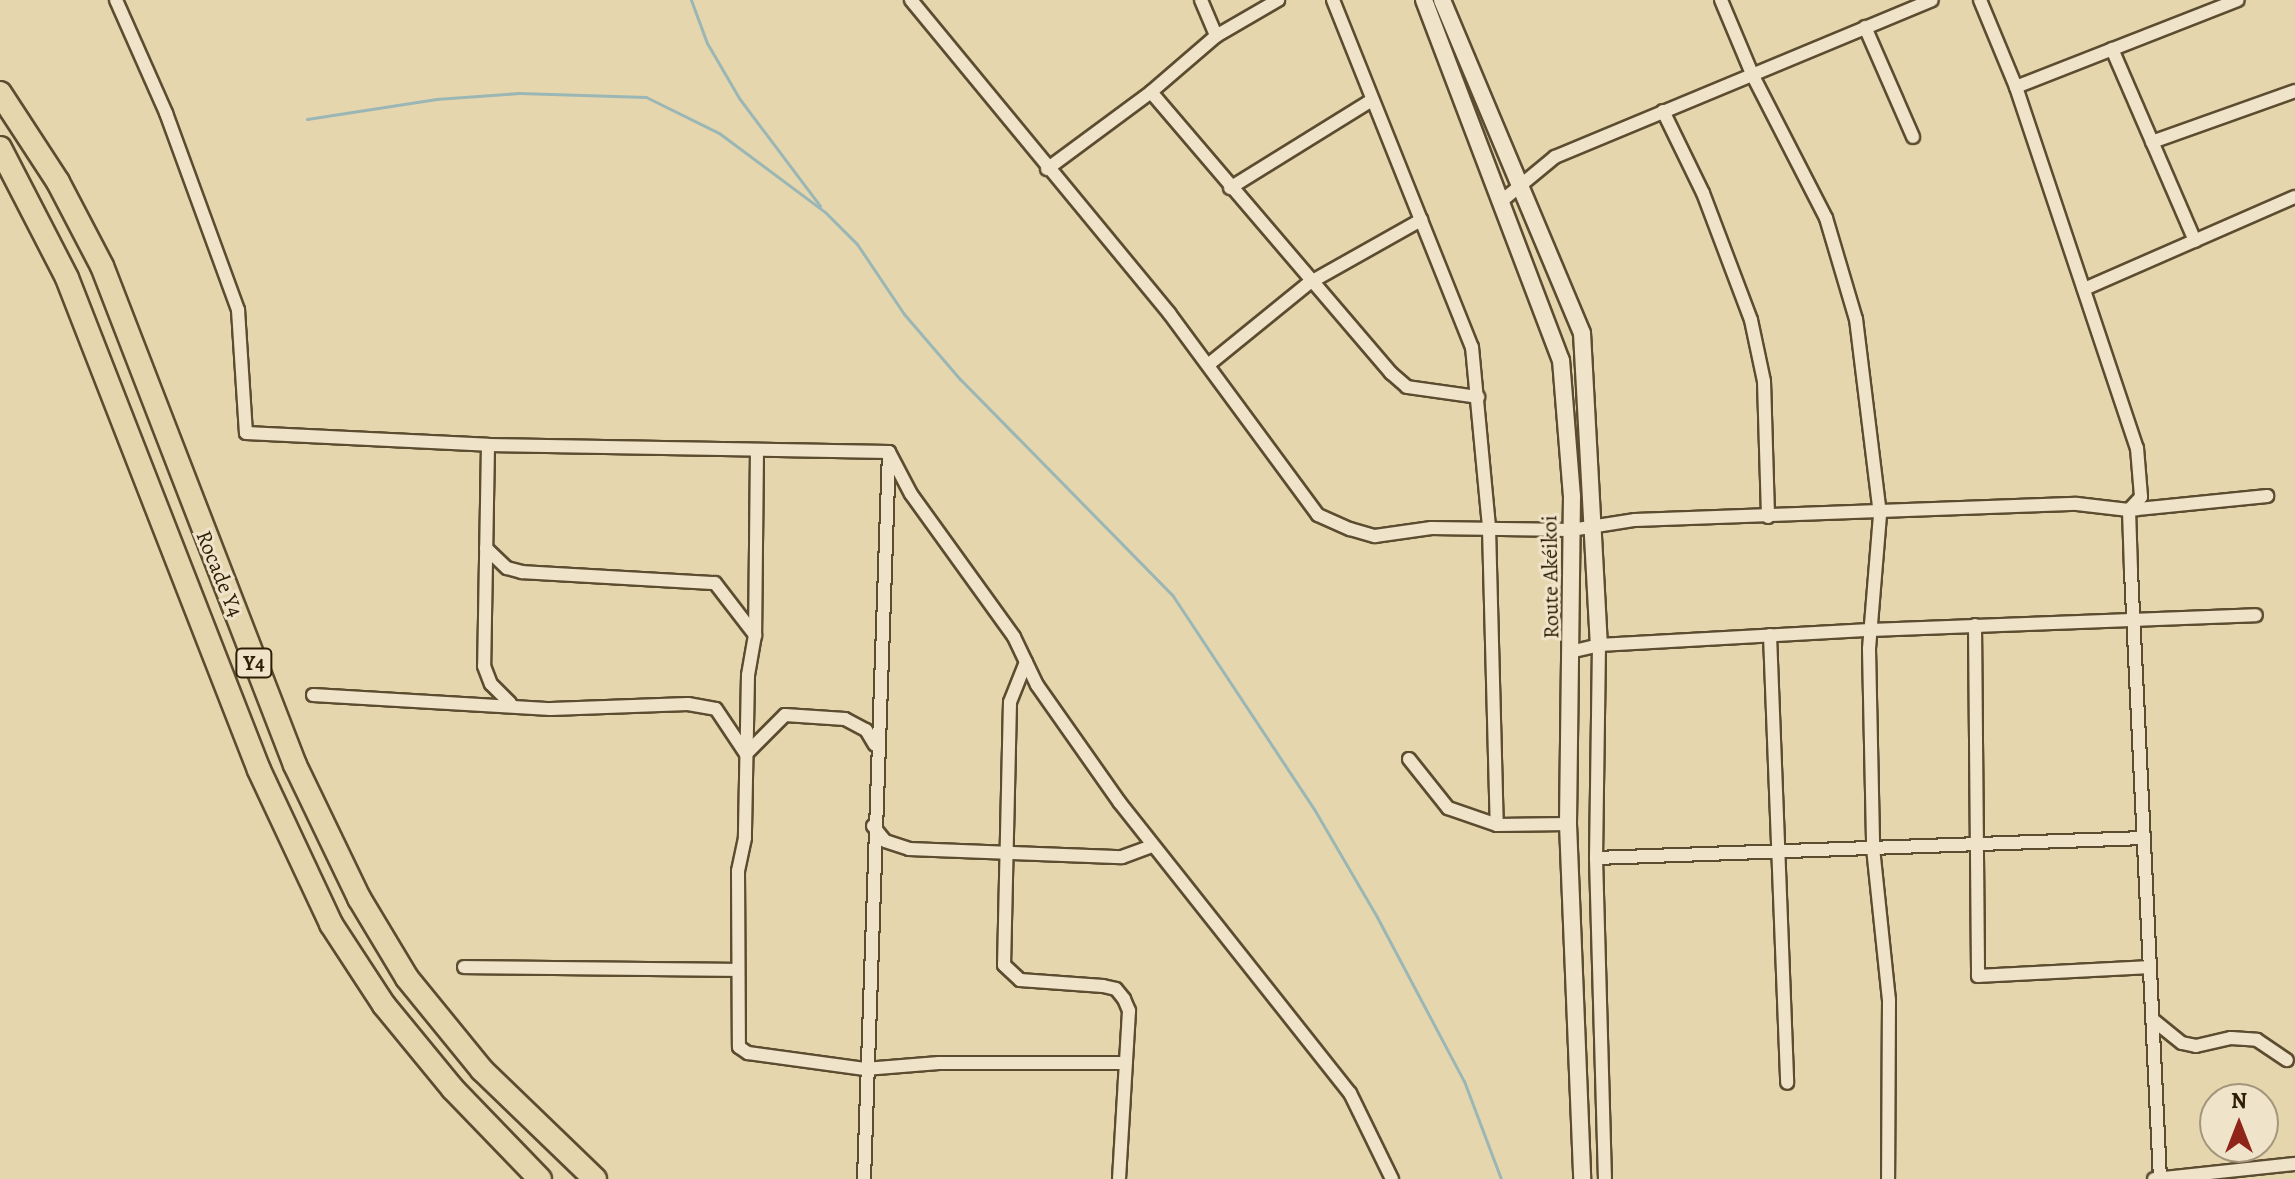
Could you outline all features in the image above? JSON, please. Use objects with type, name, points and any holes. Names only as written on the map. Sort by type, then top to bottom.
[{"type":"highway","name":"Rocade Y4","points":[[0,93],[58,182],[102,266],[295,765],[359,898],[407,978],[482,1070],[595,1179]]},
{"type":"highway","name":"Rocade Y4","points":[[0,148],[67,278],[259,770],[331,924],[384,1005],[453,1089],[540,1179]]},
{"type":"street","points":[[116,0],[166,113],[238,310],[246,433],[488,445],[889,452]]},
{"type":"street","points":[[911,0],[1208,365],[1322,518],[1375,536],[1431,528],[1571,530],[1635,520],[1880,515],[2077,504],[2129,510],[2267,496]]},
{"type":"street","points":[[1201,0],[1216,36]]},
{"type":"street","points":[[1047,169],[1151,92],[1216,36],[1278,0]]},
{"type":"street","points":[[1333,0],[1472,347],[1489,528],[1497,825]]},
{"type":"street","name":"Route Akéikoi","points":[[1424,0],[1504,199],[1561,360],[1571,530],[1574,651],[1568,824],[1582,1179]]},
{"type":"street","name":"Route Akéikoi","points":[[1442,0],[1582,333],[1588,377],[1599,645]]},
{"type":"street","points":[[1721,0],[1753,76],[1826,218],[1852,305],[1880,515],[1870,630],[1873,848],[1889,1000],[1888,1179]]},
{"type":"street","points":[[1504,199],[1555,157],[1932,0]]},
{"type":"street","points":[[1980,0],[2016,87],[2137,448],[2141,497],[2129,510],[2158,1179],[2295,1164]]},
{"type":"street","points":[[2016,87],[2238,0]]},
{"type":"street","points":[[1865,27],[1913,137]]},
{"type":"street","points":[[2112,49],[2195,241]]},
{"type":"street","points":[[2152,142],[2295,91]]},
{"type":"street","points":[[1151,92],[1309,283],[1407,387],[1478,397]]},
{"type":"street","points":[[1230,188],[1372,100]]},
{"type":"street","points":[[1663,111],[1703,193],[1751,320],[1764,381],[1768,517]]},
{"type":"street","points":[[2084,289],[2295,197]]},
{"type":"street","points":[[1208,365],[1309,283],[1421,220]]},
{"type":"street","points":[[488,445],[484,666],[491,684],[510,703]]},
{"type":"street","points":[[757,450],[755,635],[746,754],[738,970],[739,1047],[748,1053],[865,1069],[939,1063],[1123,1063]]},
{"type":"street","points":[[889,452],[911,494],[1006,625],[1037,685],[1153,846],[1350,1093],[1392,1179]]},
{"type":"street","points":[[864,1179],[875,745],[889,452]]},
{"type":"street","points":[[486,548],[507,568],[522,572],[715,583],[755,635]]},
{"type":"street","points":[[1574,651],[1599,645],[1770,635],[2256,615]]},
{"type":"street","points":[[1975,625],[1978,976],[2150,967]]},
{"type":"street","points":[[1770,635],[1787,1083]]},
{"type":"street","points":[[1599,645],[1596,858],[1605,1179]]},
{"type":"street","points":[[1026,662],[1010,702],[1004,965],[1020,980],[1116,989],[1129,1011],[1123,1063],[1119,1179]]},
{"type":"street","points":[[313,695],[510,703],[551,709],[676,703],[716,709],[746,754]]},
{"type":"street","points":[[746,754],[785,715],[845,719],[866,730],[875,745]]},
{"type":"street","points":[[1409,759],[1448,808],[1497,825],[1568,824]]},
{"type":"street","points":[[873,826],[897,847],[1122,857],[1153,846]]},
{"type":"street","points":[[1596,858],[2144,838]]},
{"type":"street","points":[[464,967],[595,972],[738,970]]},
{"type":"street","points":[[2152,1019],[2182,1043],[2196,1046],[2245,1038],[2287,1060]]},
{"type":"waterway","points":[[691,0],[707,43],[739,98],[820,206]]},
{"type":"waterway","points":[[307,119],[436,99],[519,93],[646,97],[719,133],[825,212],[857,244],[904,314],[960,379],[1173,596],[1314,809],[1377,917],[1464,1081],[1501,1179]]}]
